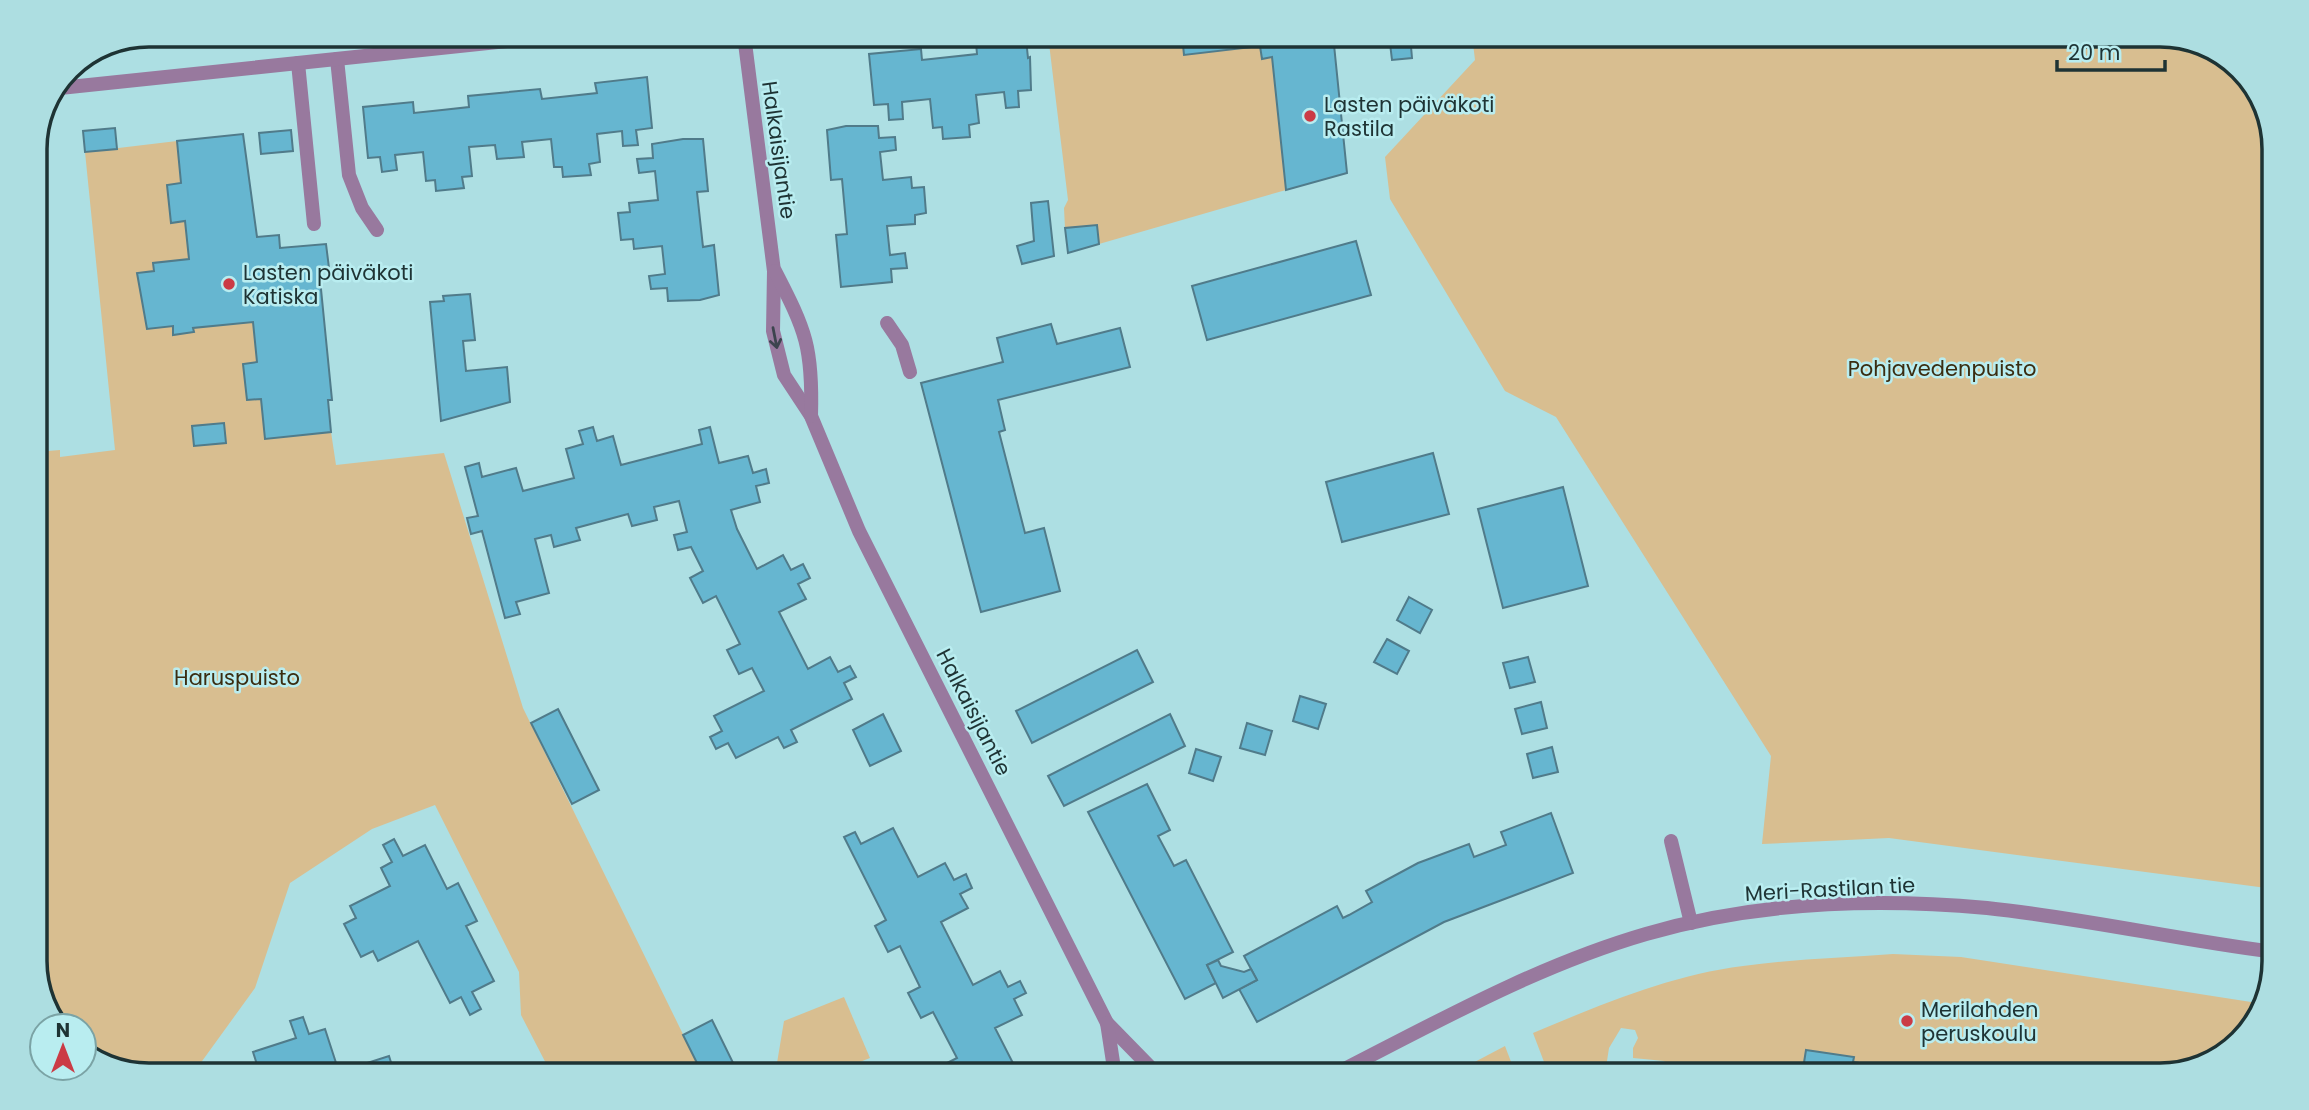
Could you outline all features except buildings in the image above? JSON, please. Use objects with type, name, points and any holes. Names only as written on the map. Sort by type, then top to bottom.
[{"type":"street","points":[[68,87],[446,47]]},
{"type":"street","name":"Halkaisijantie","points":[[746,47],[774,271],[773,331],[784,375],[811,416],[859,531],[1107,1023],[1146,1063]]},
{"type":"street","points":[[337,58],[351,182],[362,208],[377,230]]},
{"type":"street","points":[[298,63],[314,224]]},
{"type":"street","name":"Halkaisijantie","points":[[774,271],[802,322],[813,366],[811,416]]},
{"type":"street","points":[[887,323],[902,345],[910,372]]},
{"type":"street","points":[[1671,841],[1691,923]]},
{"type":"street","name":"Meri-Rastilan tie","points":[[1357,1063],[1484,998],[1597,950],[1691,923],[1797,907],[1926,904],[2059,918],[2262,950]]},
{"type":"street","name":"Halkaisijantie","points":[[1107,1023],[1113,1063]]},
{"type":"green space","points":[[1049,47],[1184,47],[1185,55],[1260,47],[1262,58],[1272,57],[1286,190],[1099,244],[1097,225],[1065,228],[1064,208],[1068,200]]},
{"type":"green space","name":"Pohjavedenpuisto","points":[[1473,47],[2160,47],[2180,49],[2205,58],[2217,64],[2237,82],[2245,92],[2256,116],[2262,142],[2262,887],[1889,838],[1762,844],[1771,756],[1556,417],[1505,391],[1390,199],[1385,157],[1475,60]]},
{"type":"green space","name":"Haruspuisto","points":[[177,141],[181,183],[167,185],[171,222],[185,221],[189,259],[154,263],[154,271],[137,273],[147,328],[173,326],[174,335],[193,332],[193,328],[253,322],[257,362],[243,364],[247,400],[261,399],[265,439],[331,432],[336,465],[444,453],[523,708],[697,1063],[546,1063],[521,1015],[519,972],[435,805],[372,829],[290,883],[255,988],[201,1063],[129,1061],[98,1049],[98,1012],[61,1012],[53,994],[47,968],[47,451],[60,450],[60,457],[115,450],[85,152]],"holes":[[[224,423],[226,443],[194,446],[192,426]]]},
{"type":"green space","name":"Merilahden peruskoulu","points":[[1893,954],[1961,957],[2252,1002],[2241,1023],[2222,1042],[2199,1055],[2160,1063],[1859,1063],[1853,1062],[1854,1057],[1806,1050],[1804,1063],[1666,1063],[1633,1058],[1633,1048],[1638,1038],[1635,1030],[1621,1028],[1609,1048],[1607,1063],[1544,1063],[1533,1033],[1636,992],[1689,976],[1780,962]]},
{"type":"green space","points":[[844,997],[870,1058],[857,1063],[777,1063],[784,1021]]},
{"type":"green space","points":[[1505,1046],[1511,1063],[1473,1063]]},
{"type":"place","name":"Lasten päiväkoti Rastila","points":[[1310,116]]},
{"type":"place","name":"Lasten päiväkoti Katiska","points":[[229,284]]},
{"type":"place","name":"Merilahden peruskoulu","points":[[1907,1021]]}]
